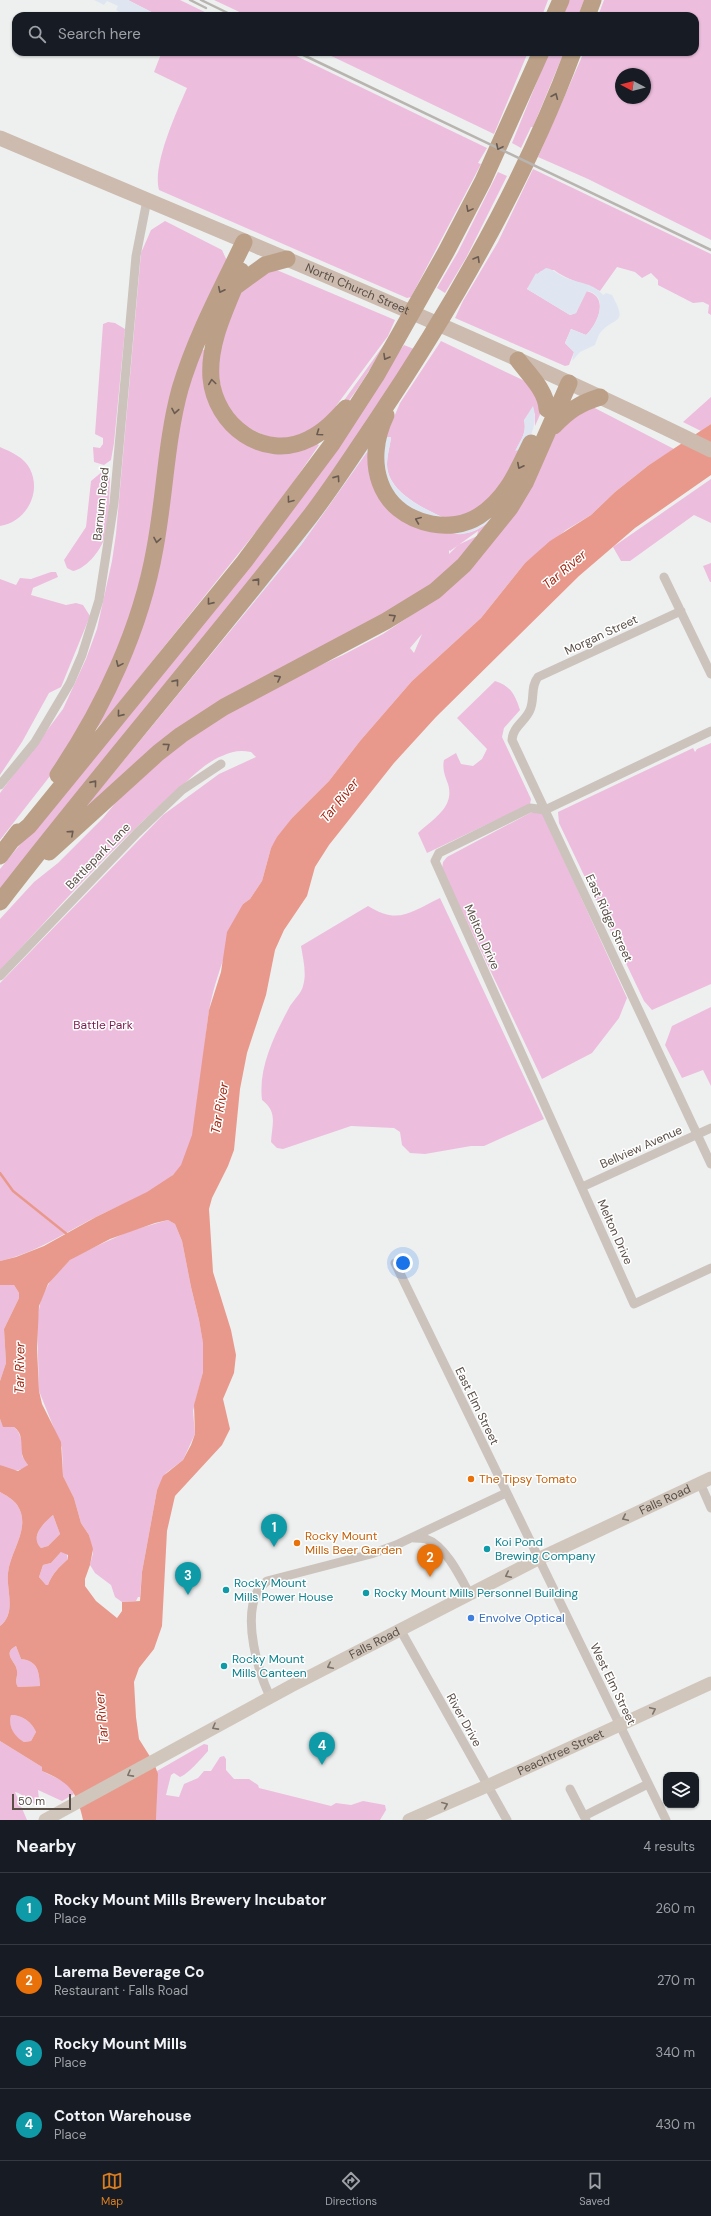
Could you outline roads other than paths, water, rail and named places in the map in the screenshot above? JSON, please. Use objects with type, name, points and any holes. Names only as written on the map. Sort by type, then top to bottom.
[{"type":"highway","points":[[556,12],[561,0]]},
{"type":"highway","points":[[588,12],[592,0]]},
{"type":"highway","points":[[12,841],[29,826],[244,562],[332,444],[376,376],[427,285],[486,174],[539,56]]},
{"type":"highway","points":[[565,381],[547,408],[509,488],[495,503],[478,517],[462,524],[444,526],[425,523],[402,512],[389,501],[380,485],[376,464],[382,423],[417,359],[482,250],[540,132],[571,56]]},
{"type":"highway","points":[[248,243],[235,288],[214,342],[211,377],[214,393],[220,410],[231,425],[247,437],[270,445],[290,445],[309,440],[334,421],[376,376]]},
{"type":"highway","points":[[0,856],[67,761],[121,662],[137,616],[154,557],[180,389],[203,326],[248,243]]},
{"type":"highway","points":[[235,288],[265,265],[287,259]]},
{"type":"highway","points":[[0,902],[313,513],[417,359]]},
{"type":"highway","points":[[518,360],[535,384],[543,391],[546,397],[547,408]]},
{"type":"highway","points":[[11,888],[153,757],[181,736],[224,707],[386,621],[435,591],[464,565],[510,508],[526,483],[548,432],[565,381]]},
{"type":"highway","points":[[548,432],[566,413],[574,407],[583,402],[600,398]]},
{"type":"main road","name":"North Church Street","points":[[0,138],[287,259],[518,360],[650,420],[711,450]]},
{"type":"main road","name":"Falls Road","points":[[45,1820],[270,1698],[538,1559],[705,1481]]},
{"type":"main road","name":"Peachtree Street","points":[[409,1820],[487,1786],[711,1683]]},
{"type":"street","name":"Barnum Road","points":[[0,785],[35,742],[67,689],[82,655],[99,600],[114,503],[136,256],[147,200]]},
{"type":"street","points":[[664,577],[711,674]]},
{"type":"street","name":"Morgan Street","points":[[533,683],[538,677],[681,611]]},
{"type":"street","name":"East Ridge Street","points":[[533,683],[530,710],[516,728],[512,740],[711,1164]]},
{"type":"street","name":"Melton Drive","points":[[711,731],[545,810],[530,808],[439,853],[435,861],[634,1304],[711,1268]]},
{"type":"street","name":"Battlepark Lane","points":[[0,976],[137,833],[182,790],[222,764]]},
{"type":"street","name":"Bellview Avenue","points":[[582,1187],[711,1128]]},
{"type":"street","name":"East Elm Street","points":[[394,1263],[538,1559]]},
{"type":"street","points":[[705,1481],[711,1508]]},
{"type":"street","points":[[270,1698],[259,1671],[253,1646],[252,1616],[257,1592],[267,1581],[371,1554],[413,1538],[506,1493]]},
{"type":"street","points":[[413,1538],[427,1539],[437,1547],[458,1572],[470,1595]]},
{"type":"street","name":"West Elm Street","points":[[538,1559],[666,1820]]},
{"type":"street","name":"River Drive","points":[[401,1631],[507,1820]]},
{"type":"street","points":[[570,1789],[585,1818],[648,1784]]},
{"type":"water","name":"Tar River","points":[[711,424],[711,475],[635,528],[579,576],[436,717],[394,763],[329,845],[315,867],[307,896],[284,930],[275,950],[266,995],[247,1053],[240,1089],[234,1150],[228,1166],[212,1198],[209,1209],[213,1272],[231,1330],[236,1355],[234,1373],[223,1399],[230,1429],[222,1445],[175,1496],[167,1531],[162,1626],[154,1649],[139,1668],[134,1682],[139,1739],[154,1763],[158,1774],[156,1820],[83,1820],[75,1795],[65,1784],[59,1779],[42,1771],[42,1767],[0,1741],[0,1626],[8,1615],[10,1601],[8,1580],[9,1566],[20,1536],[22,1520],[18,1506],[10,1498],[0,1492],[0,1465],[18,1471],[28,1465],[22,1455],[19,1432],[14,1427],[3,1427],[0,1419],[0,1381],[6,1363],[4,1329],[19,1298],[19,1293],[14,1285],[0,1285],[0,1261],[16,1257],[44,1246],[96,1217],[147,1192],[173,1175],[181,1165],[192,1135],[209,1010],[221,972],[227,932],[243,904],[250,899],[262,881],[271,848],[277,837],[292,818],[329,781],[360,741],[412,681],[481,618],[525,563],[550,541],[591,515],[615,492],[649,465]],"holes":[[[168,1220],[175,1224],[182,1241],[203,1343],[203,1372],[194,1405],[195,1434],[191,1445],[183,1460],[163,1476],[157,1490],[142,1572],[140,1601],[122,1602],[122,1611],[117,1618],[96,1601],[85,1586],[85,1579],[90,1565],[93,1549],[89,1535],[81,1523],[74,1498],[63,1476],[61,1442],[42,1404],[39,1391],[37,1348],[39,1306],[48,1284],[70,1260],[110,1239]],[[53,1515],[60,1534],[48,1546],[41,1548],[38,1543],[37,1534],[43,1525]],[[61,1552],[68,1555],[68,1559],[56,1571],[48,1585],[46,1585],[39,1577],[43,1565],[51,1563]],[[16,1646],[21,1659],[27,1660],[34,1664],[38,1671],[40,1686],[18,1687],[16,1683],[16,1668],[10,1652]],[[11,1715],[19,1716],[29,1722],[36,1732],[31,1741],[24,1742],[20,1740],[13,1731],[10,1723]]]},
{"type":"waterway","points":[[0,1173],[13,1191],[68,1235]]},
{"type":"railway","points":[[190,0],[206,8]]},
{"type":"railway","points":[[201,0],[226,12]]},
{"type":"railway","points":[[305,56],[711,250]]},
{"type":"place","name":"The Tipsy Tomato","points":[[471,1479]]},
{"type":"place","name":"Rocky Mount Mills Beer Garden","points":[[297,1543]]},
{"type":"place","name":"Rocky Mount Mills Brewery Incubator","points":[[274,1547]]},
{"type":"place","name":"Koi Pond Brewing Company","points":[[487,1549]]},
{"type":"place","name":"Larema Beverage Co","points":[[430,1577]]},
{"type":"place","name":"Rocky Mount Mills Power House","points":[[226,1590]]},
{"type":"place","name":"Rocky Mount Mills Personnel Building","points":[[366,1593]]},
{"type":"place","name":"Rocky Mount Mills","points":[[188,1595]]},
{"type":"place","name":"Envolve Optical","points":[[471,1618]]},
{"type":"place","name":"Rocky Mount Mills Canteen","points":[[224,1666]]},
{"type":"place","name":"Cotton Warehouse","points":[[322,1765]]},
{"type":"park label","name":"Battle Park","points":[[103,1025]]}]
